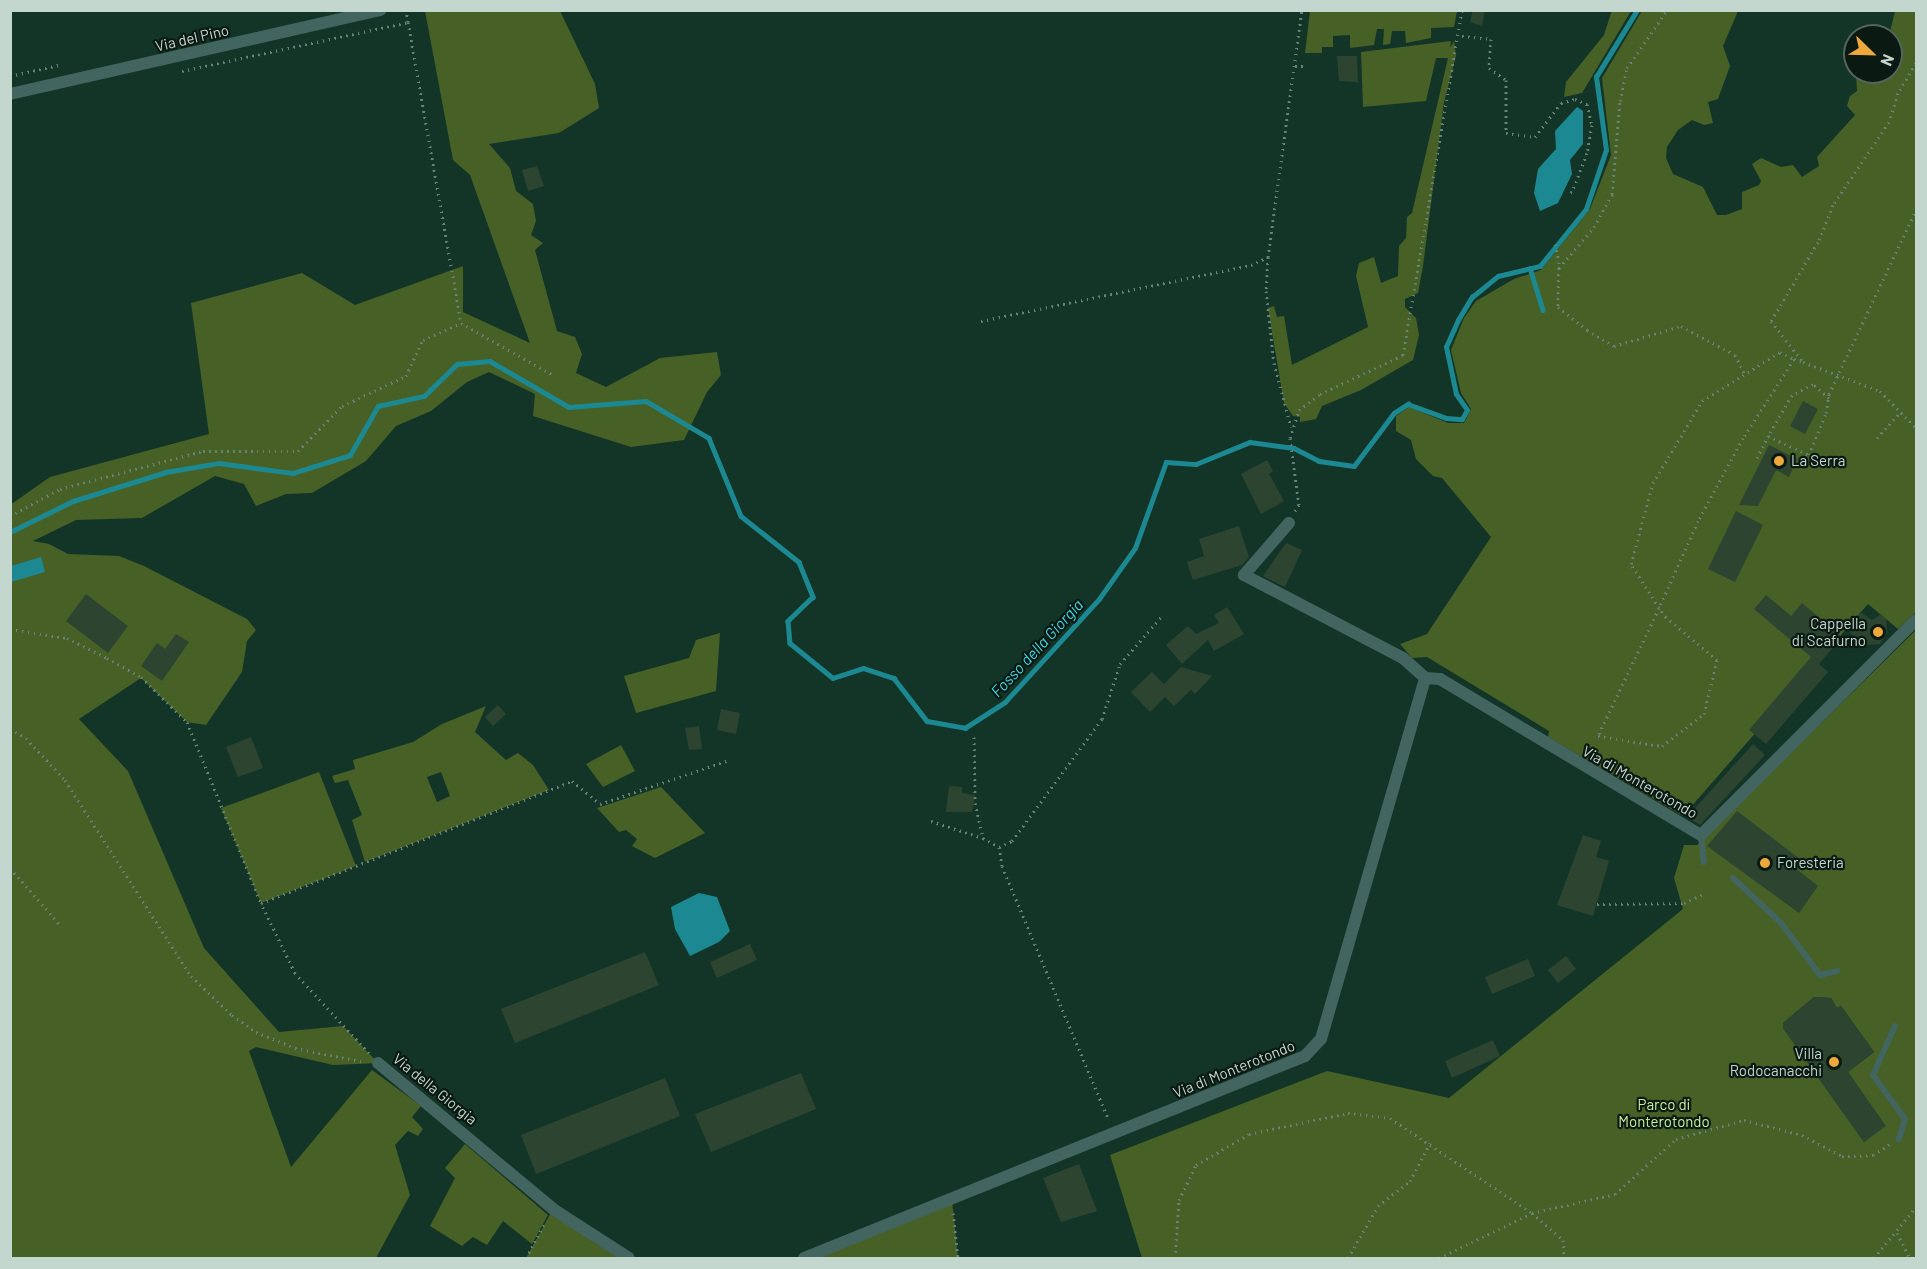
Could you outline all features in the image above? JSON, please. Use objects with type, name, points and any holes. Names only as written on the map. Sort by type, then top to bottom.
[{"type":"street","name":"Via del Pino","points":[[10,94],[381,10]]},
{"type":"street","name":"Via di Monterotondo","points":[[1289,524],[1244,575],[1403,658],[1425,678],[1440,679],[1701,835],[1917,620]]},
{"type":"street","name":"Via di Monterotondo","points":[[804,1258],[1305,1056],[1321,1039],[1425,678]]},
{"type":"street","name":"Via della Giorgia","points":[[378,1063],[553,1209],[629,1258]]},
{"type":"lane","points":[[1701,835],[1704,862]]},
{"type":"lane","points":[[1733,878],[1781,923],[1820,975],[1838,971]]},
{"type":"lane","points":[[1895,1026],[1873,1075],[1905,1119],[1899,1139]]},
{"type":"path","points":[[406,10],[461,323]]},
{"type":"path","points":[[1292,429],[1285,417],[1274,363],[1266,291],[1268,257],[1302,10]]},
{"type":"path","points":[[1289,524],[1299,505],[1290,438],[1299,410],[1320,394],[1402,355],[1461,36],[1462,10]]},
{"type":"path","points":[[1559,268],[1594,227],[1612,194],[1620,100],[1627,68],[1667,10]]},
{"type":"path","points":[[174,73],[408,22]]},
{"type":"path","points":[[1461,36],[1491,39],[1489,68],[1506,80],[1506,133],[1535,137],[1561,103],[1587,104],[1592,125],[1587,153],[1572,192],[1568,193]]},
{"type":"path","points":[[1803,362],[1771,321],[1818,242],[1833,205],[1889,122],[1898,93],[1917,63]]},
{"type":"path","points":[[10,76],[59,64]]},
{"type":"path","points":[[1295,66],[1307,66]]},
{"type":"path","points":[[1768,436],[1809,455],[1829,398],[1917,210]]},
{"type":"path","points":[[1555,244],[1559,268],[1558,307],[1614,346],[1681,326],[1735,355],[1744,373]]},
{"type":"path","points":[[981,321],[1251,266],[1268,257]]},
{"type":"path","points":[[461,323],[553,375]]},
{"type":"path","points":[[10,516],[60,489],[203,451],[298,451],[342,406],[406,376],[423,340],[461,323]]},
{"type":"path","points":[[1794,359],[1726,469],[1659,608],[1598,736],[1662,746],[1704,714],[1717,660],[1659,608],[1632,564],[1653,483],[1702,401],[1780,352],[1840,378],[1880,392],[1917,428]]},
{"type":"path","points":[[1757,458],[1792,395],[1813,384],[1829,398]]},
{"type":"path","points":[[1877,438],[1901,411]]},
{"type":"path","points":[[999,847],[1012,841],[1102,719],[1120,664],[1162,616]]},
{"type":"path","points":[[10,629],[67,639],[107,658],[141,677],[188,722],[261,903],[294,973],[378,1063]]},
{"type":"path","name":"Via della Giorgia","points":[[10,729],[26,738],[65,780],[191,976],[232,1015],[256,1032],[295,1048],[378,1063]]},
{"type":"path","points":[[974,737],[975,804],[983,838]]},
{"type":"path","points":[[261,903],[572,781],[600,804],[729,760]]},
{"type":"path","points":[[931,820],[983,838],[999,847]]},
{"type":"path","points":[[999,847],[1002,866],[1115,1134]]},
{"type":"path","points":[[10,868],[60,925]]},
{"type":"path","points":[[1597,904],[1684,903],[1703,894]]},
{"type":"path","points":[[1175,1258],[1179,1200],[1196,1165],[1249,1134],[1348,1113],[1390,1118],[1430,1143],[1532,1213],[1563,1240],[1564,1258]]},
{"type":"path","points":[[1439,1258],[1532,1213],[1615,1194],[1676,1138],[1744,1120],[1802,1135],[1842,1156],[1874,1155],[1899,1139]]},
{"type":"path","points":[[1348,1258],[1378,1206],[1410,1181],[1430,1143]]},
{"type":"path","points":[[952,1200],[958,1258]]},
{"type":"path","points":[[1874,1258],[1898,1233],[1917,1207]]},
{"type":"path","points":[[526,1258],[553,1209]]},
{"type":"path","points":[[1898,1233],[1910,1258]]},
{"type":"green space","points":[[1310,10],[1457,11],[1454,27],[1431,28],[1431,38],[1406,43],[1405,31],[1392,31],[1390,44],[1383,45],[1384,29],[1377,29],[1374,45],[1350,48],[1350,35],[1333,36],[1333,47],[1322,47],[1322,53],[1305,53]]},
{"type":"green space","points":[[1612,10],[1631,11],[1582,93],[1564,97],[1566,82],[1604,35]]},
{"type":"green space","points":[[425,11],[560,11],[595,84],[599,108],[559,133],[489,144],[510,168],[516,191],[533,204],[536,221],[531,235],[543,243],[535,250],[557,331],[575,337],[582,354],[576,373],[606,387],[660,358],[717,352],[721,375],[707,392],[684,440],[631,447],[533,416],[535,394],[489,372],[467,382],[431,411],[396,426],[366,461],[312,493],[286,494],[256,506],[244,484],[215,476],[142,518],[76,520],[33,541],[49,544],[68,554],[119,556],[144,566],[247,619],[256,630],[247,641],[242,672],[206,725],[187,722],[141,678],[79,719],[128,771],[204,948],[279,1032],[343,1026],[378,1063],[333,1065],[256,1047],[249,1051],[291,1167],[372,1070],[421,1106],[412,1117],[423,1129],[418,1136],[408,1131],[395,1145],[410,1195],[376,1258],[11,1258],[10,505],[50,477],[209,434],[191,303],[302,273],[355,305],[463,266],[463,312],[530,343],[470,175],[453,160]]},
{"type":"green space","points":[[1642,11],[1738,11],[1723,46],[1730,66],[1718,99],[1708,102],[1713,123],[1704,125],[1692,120],[1678,130],[1667,147],[1666,158],[1673,174],[1703,187],[1717,215],[1726,215],[1742,209],[1742,192],[1759,185],[1761,181],[1752,164],[1761,158],[1781,167],[1793,165],[1802,177],[1819,166],[1817,157],[1855,115],[1847,106],[1850,96],[1857,91],[1857,84],[1903,84],[1903,24],[1892,24],[1895,11],[1916,11],[1916,612],[1898,629],[1868,604],[1683,816],[1548,737],[1549,731],[1427,657],[1412,658],[1400,644],[1427,634],[1491,537],[1442,478],[1433,476],[1416,459],[1411,440],[1396,431],[1396,416],[1409,407],[1448,423],[1464,423],[1471,409],[1461,393],[1451,350],[1464,318],[1476,301],[1514,279],[1541,270],[1590,209],[1611,155],[1602,78]]},
{"type":"green space","points":[[1451,41],[1450,48],[1454,41],[1456,56],[1444,102],[1423,266],[1418,293],[1405,299],[1405,307],[1416,318],[1419,335],[1413,360],[1361,390],[1322,406],[1316,419],[1300,422],[1300,417],[1293,416],[1284,403],[1268,308],[1274,306],[1277,317],[1284,316],[1292,365],[1368,327],[1356,276],[1359,263],[1374,257],[1381,283],[1398,276],[1399,246],[1406,238],[1407,217],[1412,213],[1448,58],[1436,58],[1426,101],[1363,107],[1361,52]]},
{"type":"green space","name":"Parco di Monterotondo","points":[[1916,630],[1916,1258],[1142,1258],[1110,1155],[1327,1071],[1449,1098],[1683,909],[1674,878],[1684,845],[1697,845]],"holes":[[[1814,997],[1831,998],[1837,1008],[1841,1006],[1874,1052],[1848,1072],[1885,1126],[1864,1142],[1783,1028],[1783,1023]]]},
{"type":"green space","points":[[720,633],[716,691],[636,713],[624,676],[689,658],[696,640]]},
{"type":"green space","points":[[486,706],[475,732],[506,760],[518,753],[533,765],[549,790],[365,862],[352,820],[362,815],[348,780],[335,783],[332,776],[355,769],[353,760],[413,742],[442,724]],"holes":[[[441,772],[450,796],[437,802],[427,777]]]},
{"type":"green space","points":[[621,745],[635,771],[603,787],[586,764]]},
{"type":"green space","points":[[319,772],[356,866],[261,903],[221,808]]},
{"type":"green space","points":[[661,787],[705,833],[655,858],[632,846],[637,839],[626,830],[619,832],[597,808]]},
{"type":"green space","points":[[465,1144],[548,1215],[532,1244],[503,1221],[487,1245],[473,1237],[462,1246],[430,1226],[455,1178],[445,1168]]},
{"type":"green space","points":[[952,1200],[958,1258],[814,1258]]},
{"type":"green space","points":[[553,1209],[629,1258],[526,1258]]},
{"type":"water","points":[[1577,107],[1583,111],[1583,144],[1570,160],[1572,174],[1558,203],[1540,211],[1534,193],[1538,169],[1556,149],[1555,131]]},
{"type":"water","points":[[41,557],[45,572],[11,582],[11,566]]},
{"type":"water","points":[[699,893],[717,897],[730,931],[719,942],[690,956],[675,929],[671,907]]},
{"type":"building","points":[[1473,10],[1485,10],[1482,26],[1470,22]]},
{"type":"building","points":[[1337,56],[1357,56],[1358,82],[1339,81]]},
{"type":"building","points":[[537,166],[544,186],[528,191],[522,170]]},
{"type":"building","points":[[1803,401],[1818,409],[1805,434],[1790,426]]},
{"type":"building","points":[[1769,445],[1797,459],[1789,477],[1776,470],[1758,506],[1739,505]]},
{"type":"building","points":[[1267,460],[1273,471],[1269,474],[1284,501],[1261,514],[1241,474]]},
{"type":"building","points":[[1736,511],[1763,525],[1735,582],[1708,569]]},
{"type":"building","points":[[1239,526],[1249,557],[1242,565],[1193,580],[1187,562],[1204,556],[1199,539]]},
{"type":"building","points":[[1286,543],[1302,550],[1285,587],[1263,576]]},
{"type":"building","points":[[86,594],[128,626],[108,653],[66,621]]},
{"type":"building","points":[[1766,595],[1791,616],[1802,603],[1842,637],[1819,664],[1828,672],[1766,744],[1749,730],[1811,657],[1754,609]]},
{"type":"building","points":[[1227,607],[1244,634],[1214,651],[1208,640],[1182,664],[1166,645],[1188,626],[1196,634],[1219,623],[1214,615]]},
{"type":"building","points":[[1860,612],[1872,620],[1881,614],[1886,619],[1887,633],[1880,644],[1866,645],[1850,633],[1852,623]]},
{"type":"building","points":[[176,634],[189,642],[162,681],[141,666],[157,643],[165,649]]},
{"type":"building","points":[[1181,667],[1212,676],[1195,694],[1191,690],[1174,706],[1165,697],[1150,712],[1131,692],[1152,672],[1164,684]]},
{"type":"building","points":[[498,705],[506,714],[493,726],[485,717]]},
{"type":"building","points":[[721,709],[740,713],[736,734],[717,730]]},
{"type":"building","points":[[699,726],[702,749],[689,750],[685,728]]},
{"type":"building","points":[[251,737],[263,768],[238,777],[226,747]]},
{"type":"building","points":[[1753,744],[1765,755],[1700,825],[1687,817]]},
{"type":"building","points":[[949,786],[962,787],[962,793],[975,795],[972,812],[946,812]]},
{"type":"building","name":"Foresteria","points":[[1737,811],[1800,859],[1794,867],[1818,886],[1799,913],[1707,846]]},
{"type":"building","points":[[1583,835],[1601,841],[1596,857],[1609,861],[1593,916],[1557,905]]},
{"type":"building","points":[[750,944],[757,960],[717,978],[710,962]]},
{"type":"building","points":[[645,952],[659,985],[515,1043],[501,1009]]},
{"type":"building","points":[[1566,956],[1576,969],[1558,983],[1548,970]]},
{"type":"building","points":[[1528,959],[1535,976],[1492,994],[1485,977]]},
{"type":"building","name":"Villa Rodocanacchi","points":[[1814,997],[1831,998],[1837,1008],[1841,1006],[1874,1052],[1848,1072],[1886,1126],[1864,1142],[1783,1028],[1783,1023]]},
{"type":"building","points":[[1493,1040],[1500,1056],[1452,1078],[1445,1061]]},
{"type":"building","points":[[801,1073],[816,1109],[711,1152],[695,1114]]},
{"type":"building","points":[[665,1078],[680,1116],[536,1174],[521,1135]]},
{"type":"building","points":[[1079,1164],[1097,1211],[1061,1222],[1043,1178]]},
{"type":"waterway","name":"Fosso della Giorgia","points":[[10,532],[73,501],[166,472],[219,463],[293,473],[350,455],[378,406],[424,396],[457,364],[490,361],[569,407],[646,401],[709,438],[741,516],[799,562],[813,597],[788,621],[790,643],[833,678],[863,668],[894,678],[927,721],[965,728],[1005,702],[1099,599],[1135,548],[1166,462],[1196,464],[1250,442],[1294,448],[1319,461],[1354,466],[1394,413],[1408,404],[1446,418],[1462,419],[1467,410],[1456,394],[1446,347],[1458,320],[1472,297],[1498,276],[1540,266],[1586,209],[1606,150],[1596,77],[1637,10]]},
{"type":"waterway","points":[[1530,268],[1543,310]]},
{"type":"place","name":"La Serra","points":[[1779,461]]},
{"type":"place","name":"Cappella di Scafurno","points":[[1878,632]]},
{"type":"place","name":"Foresteria","points":[[1765,863]]},
{"type":"place","name":"Villa Rodocanacchi","points":[[1834,1062]]}]
